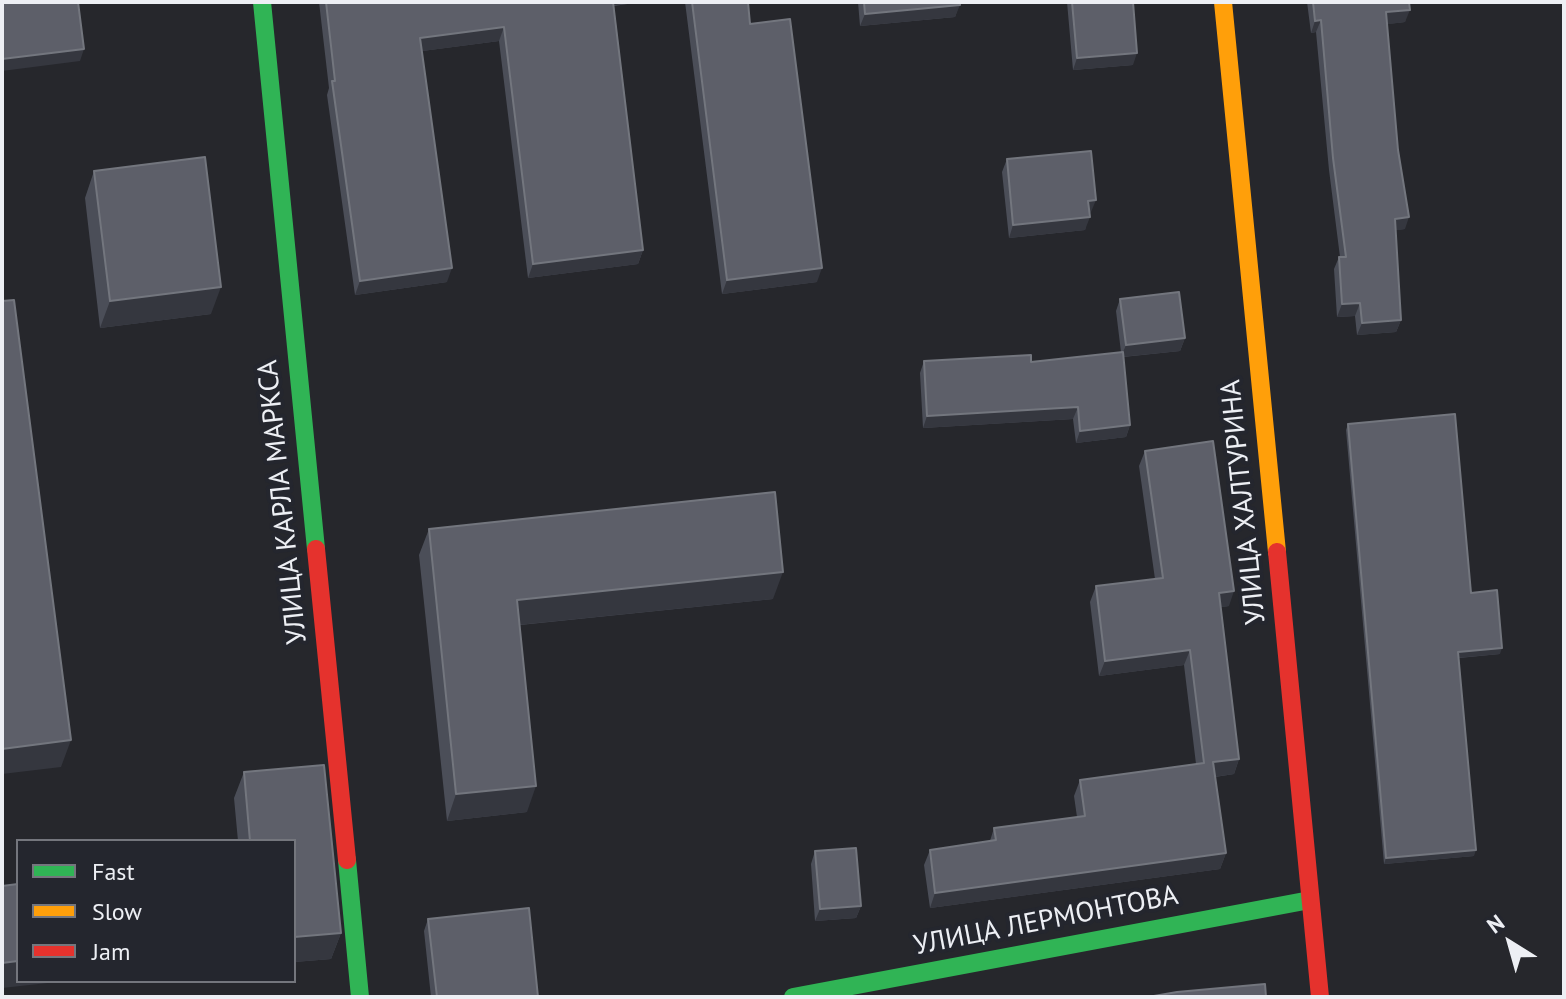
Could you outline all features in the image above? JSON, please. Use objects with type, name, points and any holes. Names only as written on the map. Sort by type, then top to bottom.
[{"type":"street","name":"УЛИЦА КАРЛА МАРКСА","points":[[262,2],[360,997]]},
{"type":"street","name":"УЛИЦА ХАЛТУРИНА","points":[[1223,2],[1320,997]]},
{"type":"street","name":"УЛИЦА ЛЕРМОНТОВА","points":[[793,997],[1310,900]]},
{"type":"building","points":[[2,2],[78,2],[84,49],[2,59]]},
{"type":"building","points":[[326,2],[613,2],[643,250],[533,264],[504,27],[420,38],[452,268],[360,281],[332,81],[335,81]]},
{"type":"building","points":[[692,2],[748,2],[750,24],[790,19],[822,268],[727,280]]},
{"type":"building","points":[[864,2],[960,2],[960,5],[865,14]]},
{"type":"building","points":[[1072,2],[1133,2],[1137,53],[1077,58]]},
{"type":"building","points":[[1313,2],[1409,2],[1410,10],[1386,12],[1398,150],[1409,217],[1395,219],[1401,320],[1362,323],[1360,303],[1342,304],[1339,257],[1346,257],[1333,158],[1321,20],[1315,21]]},
{"type":"building","points":[[1091,151],[1096,200],[1088,201],[1090,217],[1013,225],[1007,159]]},
{"type":"building","points":[[205,157],[221,287],[110,301],[94,171]]},
{"type":"building","points":[[1179,292],[1185,338],[1126,345],[1120,299]]},
{"type":"building","points":[[14,300],[71,740],[2,749],[2,301]]},
{"type":"building","points":[[1123,352],[1130,425],[1080,431],[1078,407],[927,416],[924,361],[1031,355],[1031,362]]},
{"type":"building","points":[[1455,414],[1471,593],[1497,590],[1502,648],[1458,652],[1476,850],[1386,858],[1348,424]]},
{"type":"building","points":[[1213,441],[1234,591],[1219,593],[1239,759],[1213,762],[1226,853],[935,893],[930,850],[996,840],[994,828],[1085,816],[1080,780],[1204,763],[1190,650],[1105,661],[1096,586],[1163,578],[1145,451]]},
{"type":"building","points":[[775,492],[783,572],[517,600],[536,786],[456,794],[429,529]]},
{"type":"building","points":[[324,765],[341,933],[296,937],[296,839],[250,839],[244,772]]},
{"type":"building","points":[[856,848],[861,906],[820,909],[815,851]]},
{"type":"building","points":[[16,884],[16,961],[2,963],[2,886]]},
{"type":"building","points":[[529,908],[538,997],[437,997],[428,919]]},
{"type":"building","points":[[1265,984],[1266,997],[1148,997],[1177,992]]},
{"type":"traffic: fast","points":[[262,2],[316,549]]},
{"type":"traffic: fast","points":[[347,860],[360,997]]},
{"type":"traffic: fast","points":[[793,997],[1310,900]]},
{"type":"traffic: slow","points":[[1223,2],[1277,552]]},
{"type":"traffic: jam","points":[[316,549],[347,860]]},
{"type":"traffic: jam","points":[[1277,552],[1320,997]]}]
